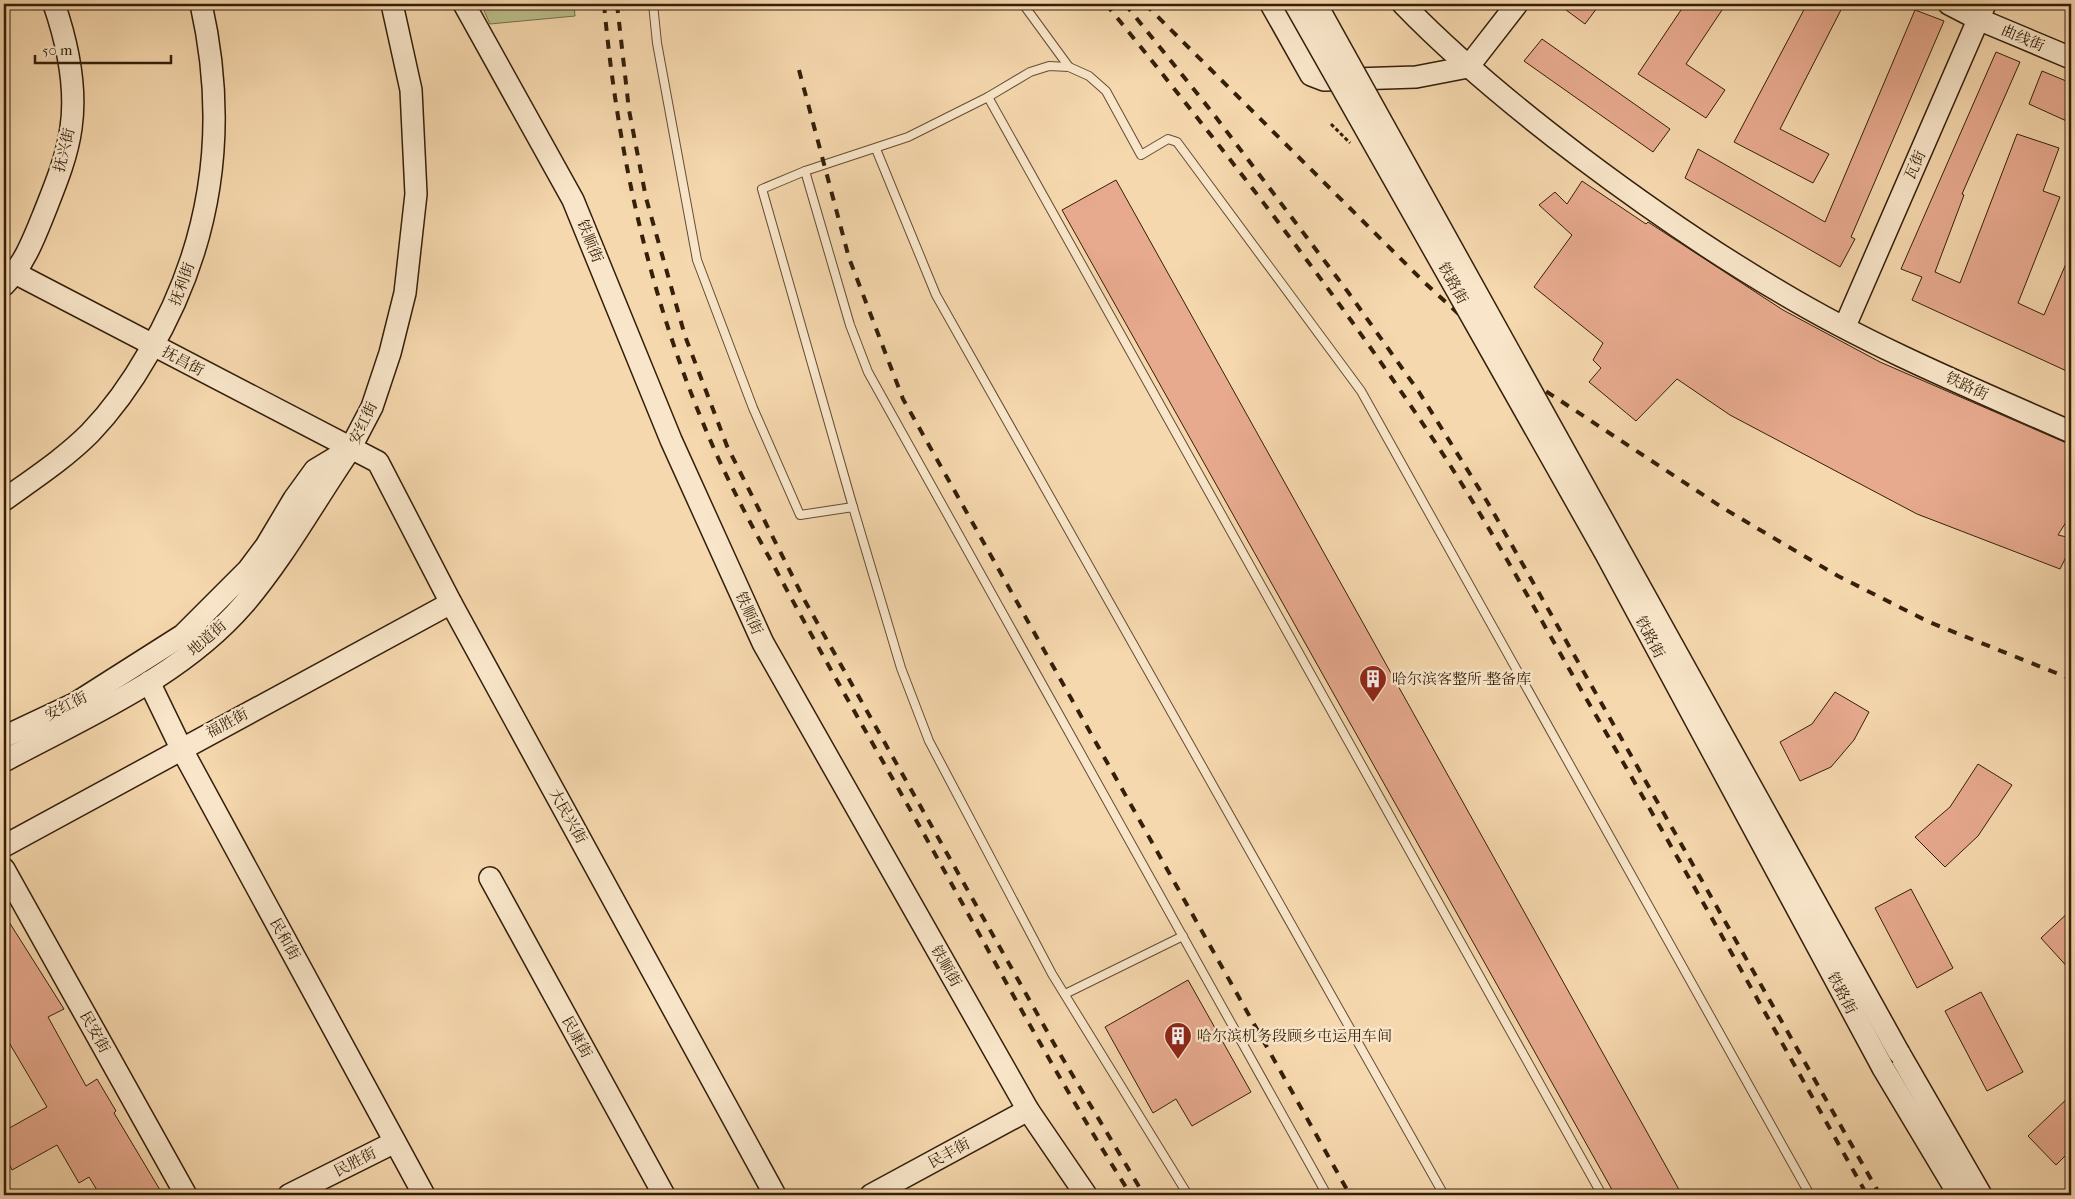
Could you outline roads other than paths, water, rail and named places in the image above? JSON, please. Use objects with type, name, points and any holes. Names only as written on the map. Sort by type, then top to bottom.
[{"type":"main road","name":"抚兴街","points":[[10,279],[33,240],[47,206],[66,153],[72,128],[73,100],[67,47],[54,4]]},
{"type":"main road","name":"抚利街","points":[[4,500],[63,458],[90,433],[115,405],[174,310],[190,265],[208,197],[215,129],[214,82],[201,4]]},
{"type":"main road","name":"安红街","points":[[4,737],[76,703],[183,635],[248,570],[266,546],[294,499],[316,470],[350,450],[372,407],[390,354],[405,293],[416,194],[411,90],[392,4]]},
{"type":"main road","name":"铁顺街","points":[[464,4],[573,200],[671,440],[763,643],[1028,1110],[1086,1195]]},
{"type":"main road","points":[[1271,4],[1311,75],[1324,80],[1416,77],[1468,67],[1517,4]]},
{"type":"main road","name":"铁路街","points":[[1295,4],[1601,546],[1882,1068],[1958,1195]]},
{"type":"main road","points":[[1316,4],[1899,1053],[1982,1195]]},
{"type":"main road","name":"铁路街","points":[[1403,4],[1441,44],[1541,127],[1633,196],[1783,294],[1888,349],[2071,432]]},
{"type":"main road","name":"曲线街","points":[[1949,4],[1982,12],[2071,58]]},
{"type":"main road","name":"瓦街","points":[[1845,326],[1982,12]]},
{"type":"main road","name":"抚昌街","points":[[10,279],[153,346],[350,450]]},
{"type":"main road","name":"大民兴街","points":[[350,450],[378,462],[451,602],[775,1195]]},
{"type":"main road","name":"地道街","points":[[4,761],[149,682],[207,640],[243,605],[298,532],[350,450]]},
{"type":"main road","name":"福胜街","points":[[4,846],[451,602]]},
{"type":"main road","name":"民和街","points":[[149,682],[181,748],[424,1195]]},
{"type":"main road","name":"民安街","points":[[4,869],[186,1195]]},
{"type":"main road","name":"民康街","points":[[490,878],[664,1195]]},
{"type":"main road","name":"民丰街","points":[[871,1195],[1028,1110]]},
{"type":"main road","name":"民胜街","points":[[289,1195],[395,1142]]},
{"type":"lane","points":[[653,4],[657,43],[697,260],[753,408],[800,515],[853,507]]},
{"type":"lane","points":[[1023,4],[1069,67]]},
{"type":"lane","points":[[1188,1195],[1065,994],[929,741],[901,668],[762,189],[805,171],[908,138],[988,97],[1030,72],[1049,66],[1069,67],[1089,76],[1106,91],[1140,155],[1168,139],[1178,142],[1360,391],[1810,1195]]},
{"type":"lane","points":[[988,97],[1602,1195]]},
{"type":"lane","points":[[876,149],[936,295],[1444,1195]]},
{"type":"lane","points":[[805,171],[850,325],[868,372],[1327,1195]]},
{"type":"lane","points":[[1065,994],[1182,936]]},
{"type":"railway","points":[[604,4],[618,119],[641,232],[673,343],[715,451],[752,525],[825,660],[1073,1101],[1131,1195]]},
{"type":"railway","points":[[617,4],[629,110],[646,198],[685,336],[727,446],[805,601],[1057,1049],[1144,1195]]},
{"type":"railway","points":[[1106,4],[1192,111],[1317,274],[1397,385],[1454,471],[1650,809],[1867,1195]]},
{"type":"railway","points":[[1125,4],[1212,112],[1348,292],[1419,392],[1488,503],[1880,1195]]},
{"type":"railway","points":[[1145,4],[1425,283],[1535,384],[1723,508],[1838,576],[1929,622],[2071,679]]},
{"type":"railway","points":[[799,70],[849,258],[903,399],[1350,1195]]},
{"type":"place","name":"哈尔滨客整所-整备库","points":[[1373,703]]},
{"type":"place","name":"哈尔滨机务段顾乡屯运用车间","points":[[1178,1060]]}]
